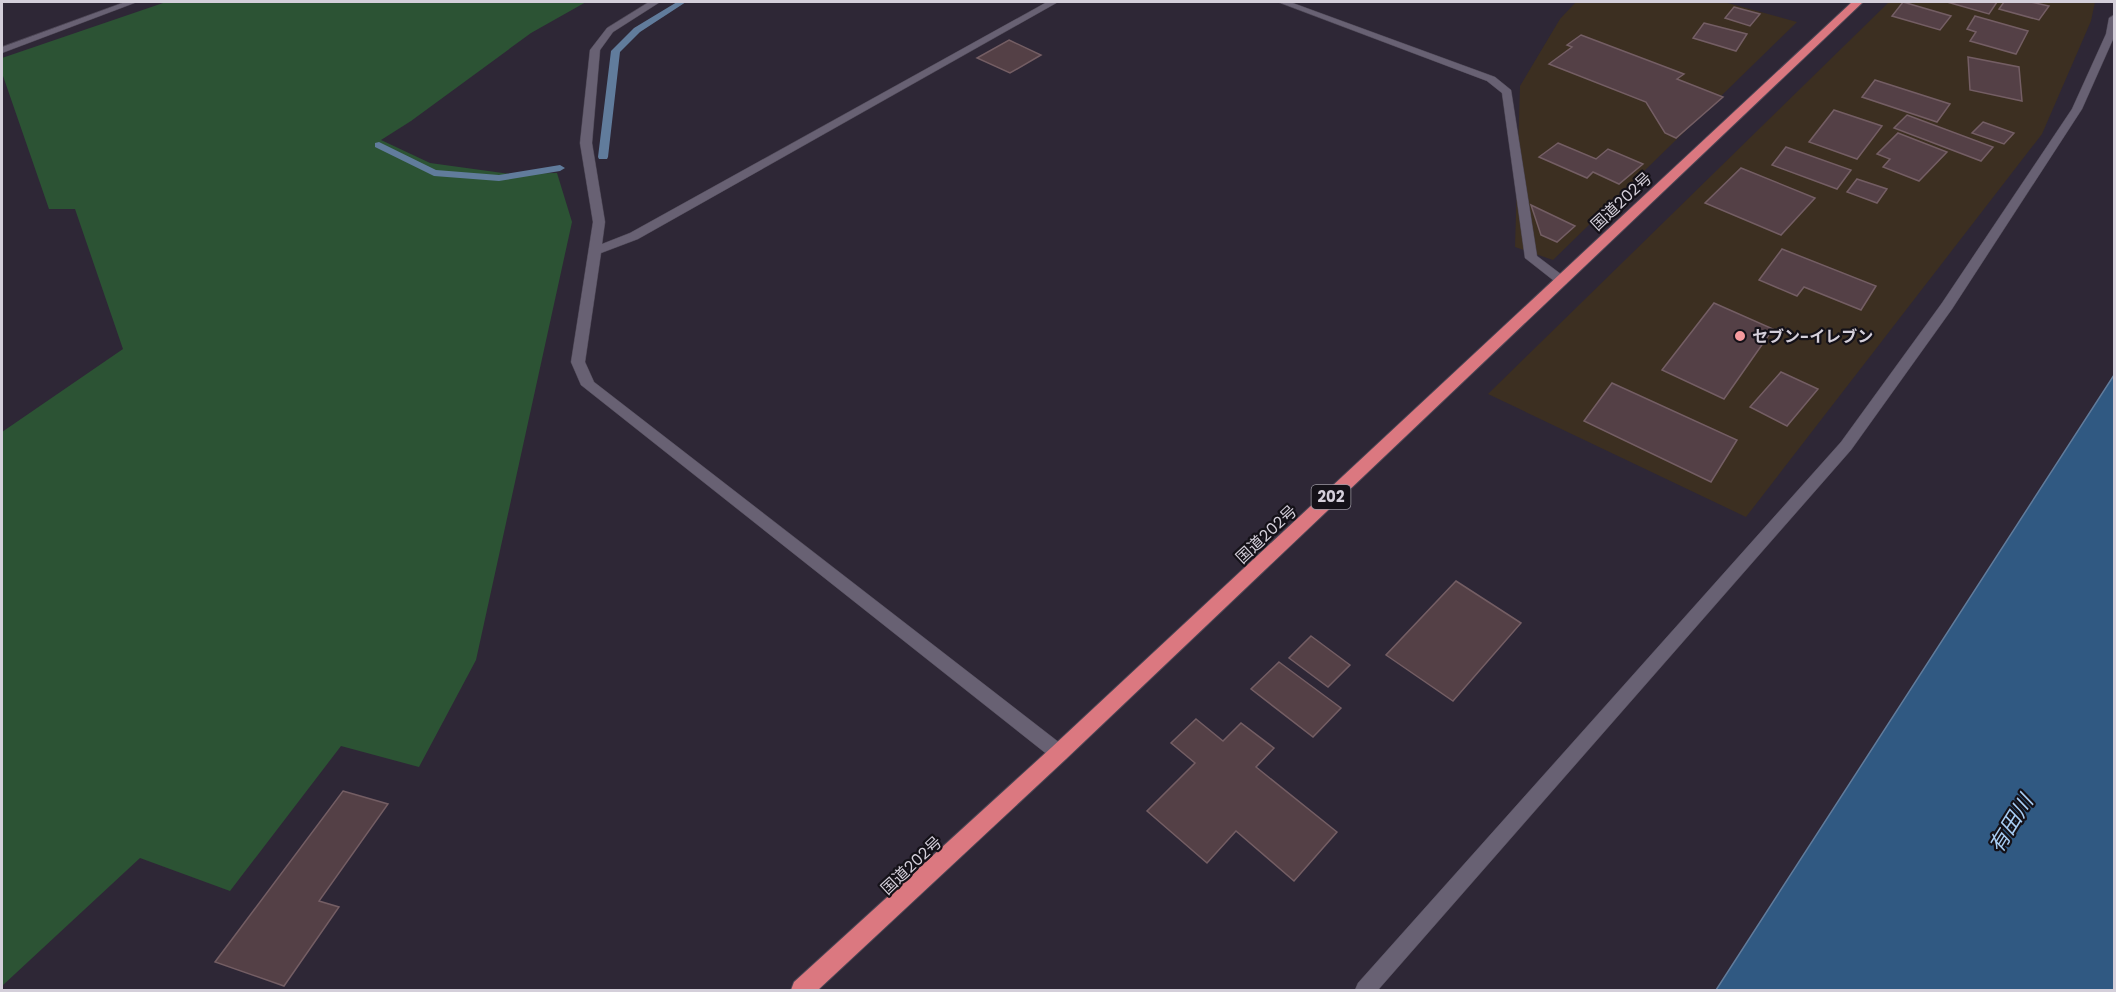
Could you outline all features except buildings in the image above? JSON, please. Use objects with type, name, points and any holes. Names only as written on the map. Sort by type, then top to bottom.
[{"type":"highway","name":"国道202号","points":[[802,990],[1059,753],[1858,2]]},
{"type":"street","points":[[2,50],[132,2]]},
{"type":"street","points":[[655,2],[610,30],[595,50],[586,143],[599,222],[578,362],[588,385],[1059,753]]},
{"type":"street","points":[[596,250],[634,236],[1053,2]]},
{"type":"street","points":[[1283,2],[1491,80],[1507,92],[1531,258],[1562,281]]},
{"type":"street","points":[[1365,990],[1846,446],[1947,306],[2077,109],[2111,34],[2115,18]]},
{"type":"shaded area","points":[[1576,2],[1724,2],[1797,22],[1553,260],[1515,247],[1520,86],[1560,19]]},
{"type":"shaded area","points":[[1889,2],[2095,2],[2091,21],[2042,134],[1746,517],[1488,394]]},
{"type":"green space","points":[[166,2],[586,2],[531,33],[411,121],[381,140],[430,163],[510,174],[557,173],[572,222],[476,660],[419,767],[341,746],[230,891],[140,858],[2,986],[2,432],[123,349],[75,209],[49,209],[2,73],[2,58]]},
{"type":"water","name":"有田川","points":[[2114,375],[2114,990],[1716,990]]},
{"type":"waterway","points":[[603,157],[616,51],[637,30],[682,2]]},
{"type":"waterway","points":[[379,145],[434,173],[499,178],[560,168]]},
{"type":"place","name":"セブン-イレブン","points":[[1740,336]]}]
